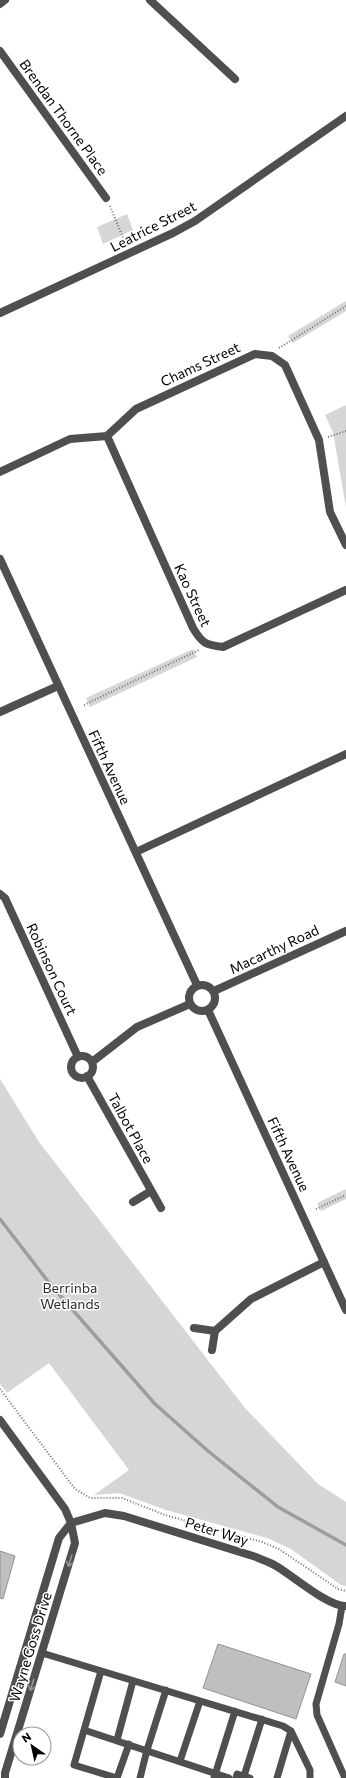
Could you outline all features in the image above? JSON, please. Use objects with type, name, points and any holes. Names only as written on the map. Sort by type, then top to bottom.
[{"type":"street","points":[[0,4],[5,0]]},
{"type":"street","points":[[150,0],[235,79]]},
{"type":"street","name":"Brendan Thorne Place","points":[[0,51],[106,198]]},
{"type":"street","name":"Leatrice Street","points":[[0,313],[173,234],[196,221],[346,116]]},
{"type":"street","name":"Chams Street","points":[[106,436],[136,409],[255,354],[272,356]]},
{"type":"street","points":[[272,356],[285,365],[319,440],[330,512],[346,545]]},
{"type":"street","points":[[0,472],[70,439],[106,436]]},
{"type":"street","name":"Kao Street","points":[[106,436],[193,628],[200,639],[209,646],[223,647],[346,590]]},
{"type":"street","name":"Fifth Avenue","points":[[0,559],[197,985]]},
{"type":"street","points":[[0,712],[58,686]]},
{"type":"street","points":[[136,852],[346,754]]},
{"type":"street","name":"Robinson Court","points":[[0,894],[5,898],[78,1057]]},
{"type":"street","name":"Macarthy Road","points":[[214,991],[345,933]]},
{"type":"street","points":[[205,984],[214,991],[215,1000],[212,1007],[208,1010],[196,1010],[190,1004],[189,995],[193,988],[197,985],[205,984]]},
{"type":"street","points":[[92,1062],[137,1027],[190,1004]]},
{"type":"street","name":"Fifth Avenue","points":[[208,1010],[346,1310]]},
{"type":"street","points":[[78,1057],[86,1057],[92,1062],[92,1072],[87,1076],[78,1077],[72,1072],[72,1063],[78,1057]]},
{"type":"street","name":"Talbot Place","points":[[87,1076],[161,1208]]},
{"type":"street","points":[[133,1202],[151,1191]]},
{"type":"street","points":[[212,1350],[215,1331],[251,1300],[324,1262]]},
{"type":"street","points":[[194,1328],[215,1331]]},
{"type":"street","name":"Wayne Goss Drive","points":[[0,1420],[65,1509],[71,1523],[75,1543],[5,1773],[5,1778]]},
{"type":"street","name":"Peter Way","points":[[71,1523],[105,1513],[124,1516],[256,1557],[275,1565],[328,1600],[344,1606]]},
{"type":"street","name":"Wayne Goss Drive","points":[[0,1734],[59,1538],[71,1523]]},
{"type":"lane","points":[[344,1606],[316,1704],[317,1715],[345,1778]]},
{"type":"lane","points":[[42,1653],[283,1726],[291,1731],[310,1770],[310,1778]]},
{"type":"lane","points":[[101,1671],[74,1765],[117,1778],[129,1744]]},
{"type":"lane","points":[[117,1740],[133,1681]]},
{"type":"lane","points":[[140,1778],[147,1750],[166,1690]]},
{"type":"lane","points":[[180,1761],[200,1701]]},
{"type":"lane","points":[[214,1776],[235,1711]]},
{"type":"lane","points":[[236,1778],[238,1774],[247,1777],[262,1719]]},
{"type":"lane","points":[[84,1730],[180,1761],[214,1776],[230,1778]]},
{"type":"lane","points":[[277,1778],[291,1731]]},
{"type":"path","points":[[106,198],[130,253]]},
{"type":"path","points":[[272,356],[281,346],[346,306]]},
{"type":"path","points":[[319,440],[346,432]]},
{"type":"path","points":[[84,705],[209,646]]},
{"type":"path","points":[[316,1209],[346,1195]]},
{"type":"path","points":[[0,1389],[75,1489],[90,1498]]},
{"type":"green space","points":[[127,214],[133,230],[103,244],[97,227]]},
{"type":"green space","points":[[346,301],[346,311],[293,343],[288,336]]},
{"type":"green space","points":[[346,405],[346,508],[333,432],[325,415]]},
{"type":"green space","points":[[193,649],[197,657],[90,707],[86,698]]},
{"type":"green space","name":"Berrinba Wetlands","points":[[0,1079],[39,1142],[245,1408],[318,1484],[346,1502],[346,1586],[341,1585],[291,1549],[267,1538],[166,1510],[119,1493],[94,1495],[129,1470],[49,1363],[7,1393],[0,1384]]},
{"type":"green space","points":[[346,1189],[346,1199],[321,1211],[317,1203]]},
{"type":"building","points":[[0,1551],[15,1556],[3,1599],[0,1598]]},
{"type":"building","points":[[218,1644],[311,1674],[296,1719],[203,1688]]},
{"type":"building","points":[[344,1654],[346,1654],[346,1686],[335,1682]]},
{"type":"waterway","points":[[0,1219],[50,1284],[155,1404],[208,1451],[278,1507],[346,1545]]}]
